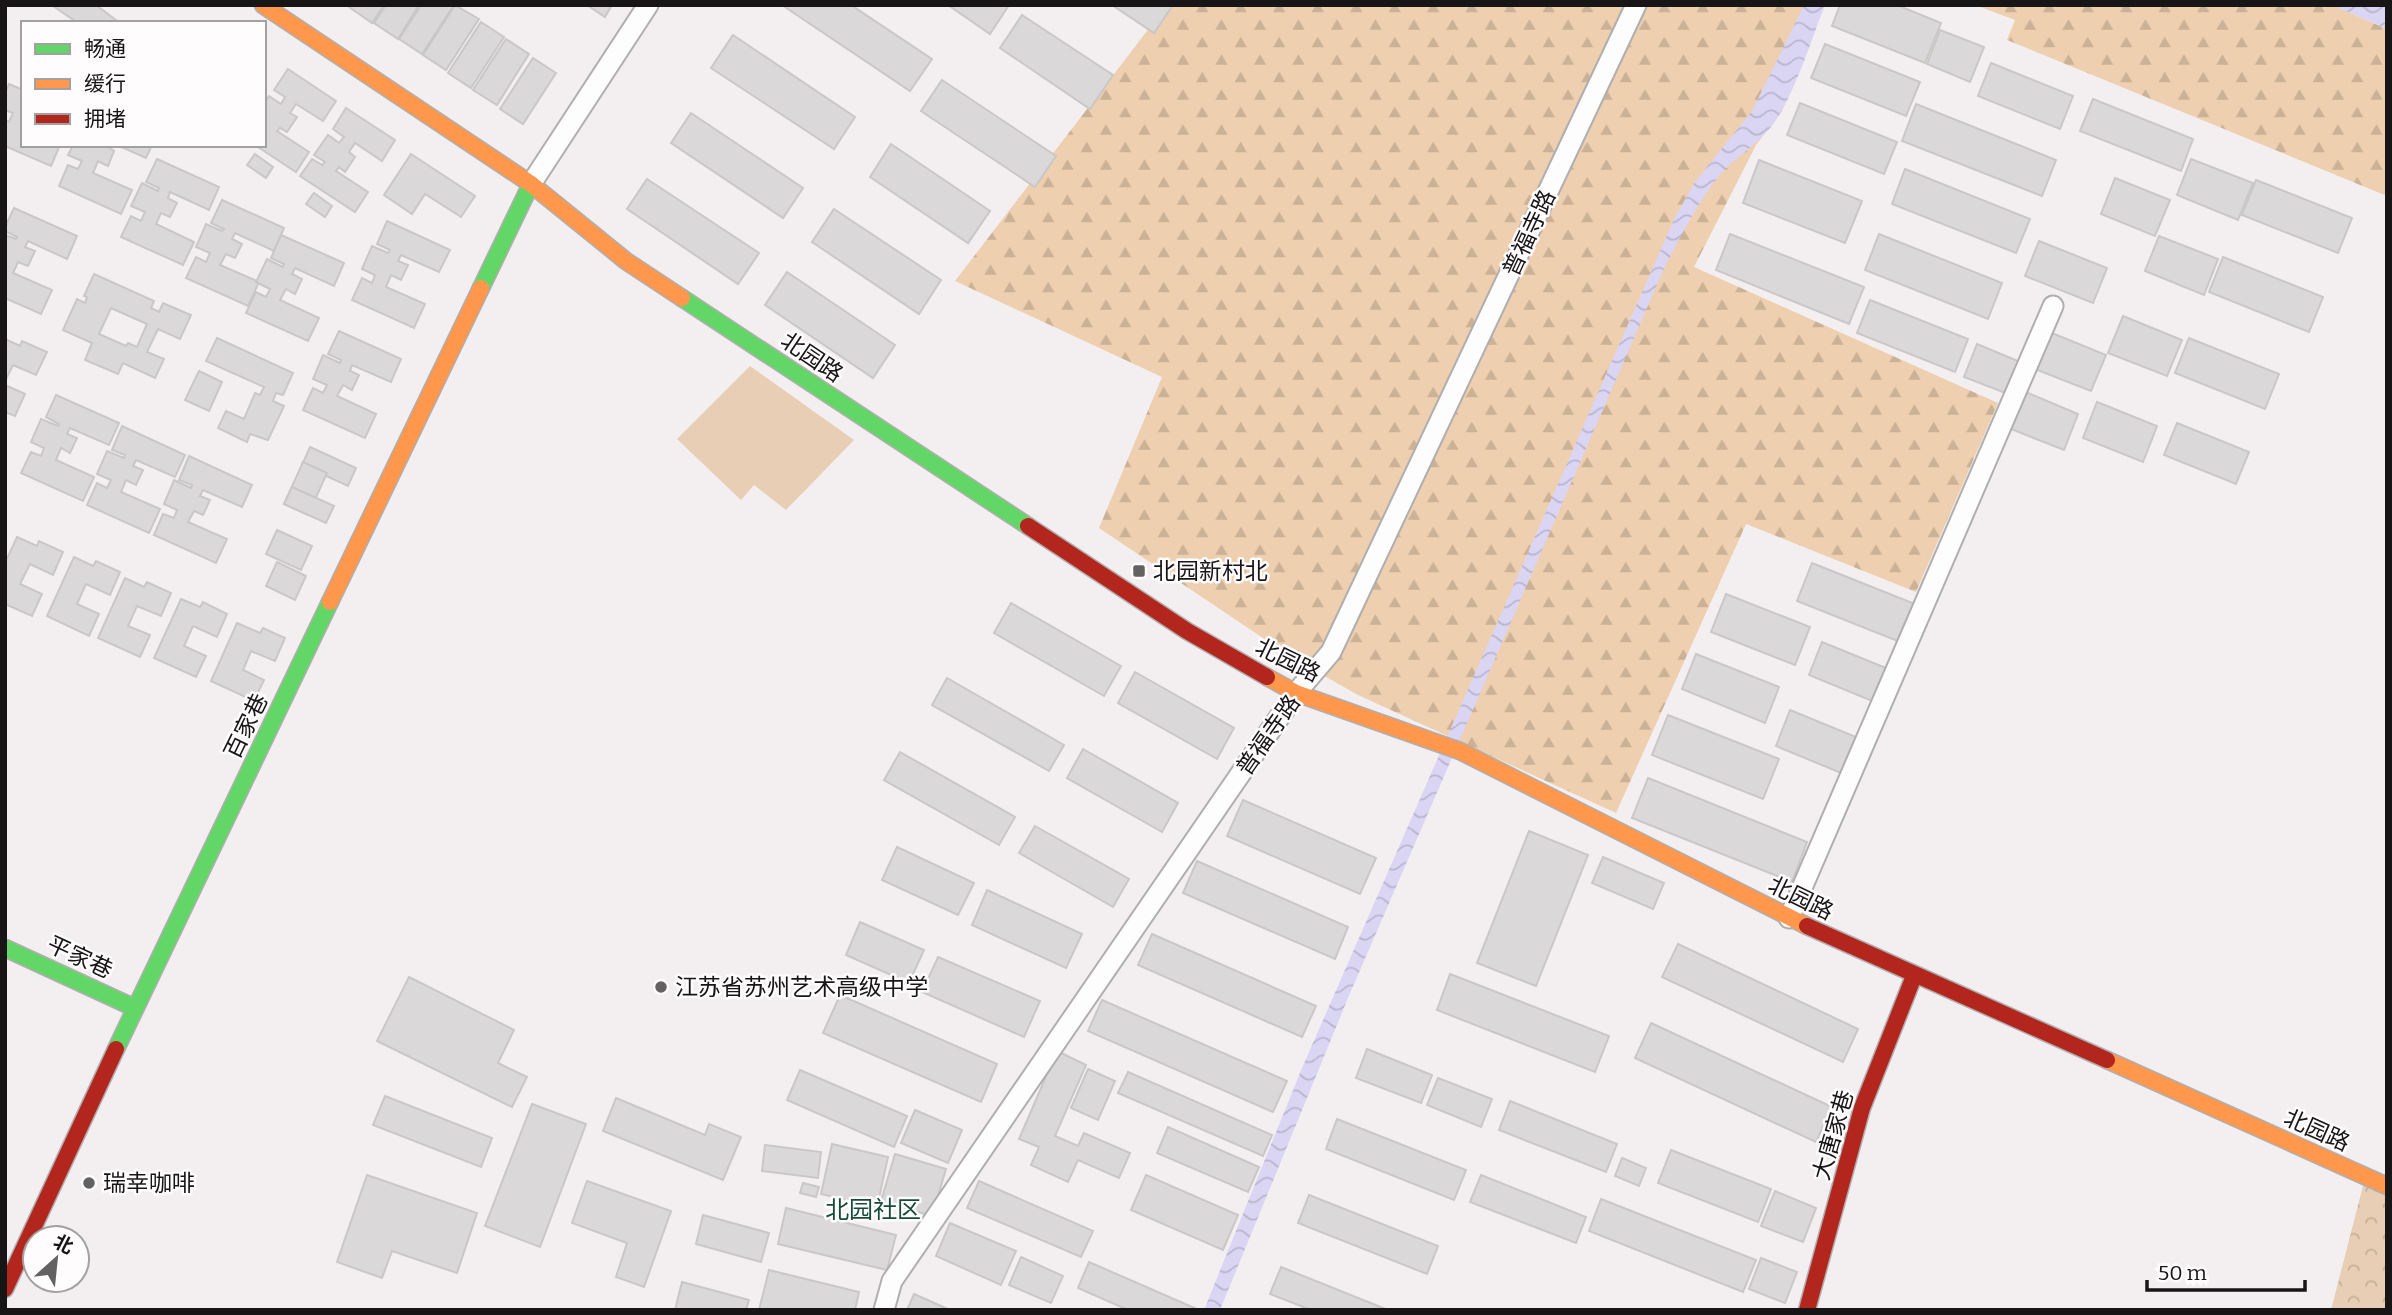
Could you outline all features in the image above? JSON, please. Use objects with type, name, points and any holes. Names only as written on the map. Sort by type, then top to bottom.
[{"type":"street","name":"北园路","points":[[263,5],[531,184],[626,261],[741,338],[1187,631],[1296,693],[1460,751],[1789,918],[2387,1186]]},
{"type":"street","points":[[531,184],[648,5]]},
{"type":"street","name":"普福寺路","points":[[884,1310],[892,1282],[1296,693],[1331,652],[1636,5]]},
{"type":"street","name":"百家巷","points":[[5,1289],[135,1008],[531,184]]},
{"type":"street","points":[[1789,918],[2053,306]]},
{"type":"street","name":"平家巷","points":[[5,948],[135,1008]]},
{"type":"street","name":"大唐家巷","points":[[1807,1310],[1862,1108],[1914,976]]},
{"type":"green space","points":[[1167,5],[1825,5],[1782,111],[1756,145],[1694,267],[1998,403],[1916,592],[1746,524],[1616,813],[1358,695],[1296,660],[1099,528],[1162,377],[955,281]]},
{"type":"green space","points":[[1975,5],[2332,5],[2387,29],[2387,196],[2007,40],[2015,20]]},
{"type":"green space","points":[[750,366],[854,440],[786,510],[754,485],[741,500],[677,439]]},
{"type":"green space","points":[[2364,1182],[2387,1191],[2387,1310],[2331,1310]]},
{"type":"water","points":[[1804,5],[1825,5],[1794,85],[1769,130],[1711,186],[1666,264],[1348,998],[1220,1310],[1204,1310],[1302,1068],[1675,217],[1695,182],[1752,111]]},
{"type":"water","points":[[2332,5],[2387,5],[2387,29]]},
{"type":"building","points":[[96,5],[117,21],[75,21],[53,6]]},
{"type":"building","points":[[384,5],[372,23],[349,7]]},
{"type":"building","points":[[386,5],[419,5],[398,39],[374,23]]},
{"type":"building","points":[[421,5],[454,5],[422,54],[399,39]]},
{"type":"building","points":[[455,5],[479,19],[446,70],[423,55]]},
{"type":"building","points":[[587,5],[612,5],[605,17]]},
{"type":"building","points":[[782,5],[851,5],[932,59],[910,91]]},
{"type":"building","points":[[948,5],[1009,5],[990,34]]},
{"type":"building","points":[[1112,5],[1173,5],[1154,33]]},
{"type":"building","points":[[1840,5],[1897,5],[1941,23],[1925,63],[1832,26]]},
{"type":"building","points":[[1022,15],[1113,75],[1090,109],[1000,48]]},
{"type":"building","points":[[481,22],[504,37],[471,88],[448,73]]},
{"type":"building","points":[[1940,30],[1984,47],[1970,82],[1927,64]]},
{"type":"building","points":[[733,35],[855,117],[834,149],[711,68]]},
{"type":"building","points":[[506,39],[529,54],[497,105],[473,90]]},
{"type":"building","points":[[1825,44],[1920,82],[1906,116],[1811,78]]},
{"type":"building","points":[[533,58],[556,73],[523,124],[500,109]]},
{"type":"building","points":[[1991,63],[2073,96],[2060,129],[1978,96]]},
{"type":"building","points":[[288,69],[336,101],[323,121],[296,104],[290,113],[297,117],[287,132],[280,128],[277,131],[309,152],[296,172],[258,147],[266,147],[266,100],[269,96],[281,104],[285,97],[274,90]]},
{"type":"building","points":[[942,80],[1056,156],[1035,187],[921,111]]},
{"type":"building","points":[[9,84],[21,89],[21,147],[59,147],[51,166],[5,146],[5,120],[9,122],[13,113],[5,110],[5,93]]},
{"type":"building","points":[[2093,99],[2193,139],[2181,171],[2080,131]]},
{"type":"building","points":[[1800,103],[1897,142],[1884,174],[1787,135]]},
{"type":"building","points":[[1916,104],[2056,160],[2042,196],[1902,141]]},
{"type":"building","points":[[346,108],[395,140],[382,161],[355,143],[349,152],[355,157],[345,172],[339,167],[336,171],[368,192],[355,212],[300,176],[312,159],[322,165],[325,162],[314,155],[328,135],[339,143],[344,137],[333,129]]},
{"type":"building","points":[[691,113],[803,188],[783,218],[671,143]]},
{"type":"building","points":[[891,144],[990,211],[968,243],[870,177]]},
{"type":"building","points":[[72,147],[108,147],[114,151],[108,166],[98,161],[93,173],[132,190],[121,214],[59,186],[68,165],[78,169],[82,161],[68,155]]},
{"type":"building","points":[[121,147],[151,147],[146,158]]},
{"type":"building","points":[[255,154],[273,167],[266,178],[247,165]]},
{"type":"building","points":[[411,154],[475,196],[461,217],[425,194],[412,214],[384,195]]},
{"type":"building","points":[[157,159],[219,187],[209,210],[170,192],[168,198],[177,203],[170,217],[161,213],[156,224],[194,242],[183,265],[121,237],[131,216],[141,221],[145,212],[131,206],[142,183],[158,191],[159,188],[146,182]]},
{"type":"building","points":[[2191,159],[2253,183],[2238,220],[2177,195]]},
{"type":"building","points":[[1759,160],[1862,201],[1845,243],[1743,203]]},
{"type":"building","points":[[1905,169],[2030,219],[2016,253],[1892,204]]},
{"type":"building","points":[[2115,178],[2170,200],[2155,236],[2101,214]]},
{"type":"building","points":[[647,179],[759,253],[738,284],[627,209]]},
{"type":"building","points":[[2256,180],[2352,218],[2338,253],[2242,215]]},
{"type":"building","points":[[314,193],[332,206],[325,217],[306,204]]},
{"type":"building","points":[[222,200],[284,228],[274,251],[235,233],[232,239],[242,244],[235,258],[226,254],[220,265],[259,282],[248,306],[186,278],[196,257],[206,262],[210,253],[196,247],[206,224],[222,231],[224,229],[211,223]]},
{"type":"building","points":[[14,208],[77,236],[67,259],[28,241],[25,247],[35,251],[28,266],[18,262],[13,273],[52,290],[41,314],[5,298],[5,235],[16,239],[17,237],[5,231],[5,227]]},
{"type":"building","points":[[834,209],[941,280],[919,314],[812,242]]},
{"type":"building","points":[[387,221],[450,250],[439,272],[401,255],[398,261],[408,265],[401,280],[391,275],[386,287],[425,304],[414,328],[352,300],[362,278],[372,283],[375,275],[362,269],[372,246],[388,253],[390,250],[377,244]]},
{"type":"building","points":[[1730,234],[1864,287],[1849,324],[1716,270]]},
{"type":"building","points":[[1879,234],[2002,283],[1988,319],[1865,270]]},
{"type":"building","points":[[281,235],[344,263],[334,286],[295,268],[292,274],[302,279],[295,294],[286,289],[280,300],[319,318],[308,341],[246,313],[256,292],[266,297],[270,289],[256,282],[267,259],[283,267],[284,264],[271,258]]},
{"type":"building","points":[[2159,236],[2218,259],[2204,295],[2145,271]]},
{"type":"building","points":[[2039,241],[2107,268],[2093,303],[2025,276]]},
{"type":"building","points":[[2223,257],[2323,297],[2309,332],[2209,292]]},
{"type":"building","points":[[787,272],[895,345],[873,378],[765,305]]},
{"type":"building","points":[[94,274],[154,301],[151,308],[159,312],[163,303],[191,315],[180,339],[158,329],[147,352],[164,359],[155,378],[123,363],[118,374],[85,360],[92,343],[63,330],[77,299],[85,303],[87,297],[84,296]],"holes":[[[111,308],[147,324],[137,347],[128,343],[126,346],[99,334]]]},
{"type":"building","points":[[1870,300],[1968,339],[1955,372],[1857,333]]},
{"type":"building","points":[[2123,316],[2182,340],[2167,376],[2108,353]]},
{"type":"building","points":[[339,331],[401,359],[391,382],[352,365],[350,371],[359,375],[352,390],[343,385],[337,396],[376,414],[365,438],[303,410],[313,388],[323,393],[327,385],[313,379],[323,355],[340,363],[341,360],[328,354]]},
{"type":"building","points":[[2047,331],[2106,355],[2091,391],[2032,368]]},
{"type":"building","points":[[217,338],[293,373],[283,395],[276,393],[273,401],[284,406],[268,440],[250,434],[247,442],[218,428],[226,411],[244,419],[255,393],[260,395],[264,387],[206,361]]},
{"type":"building","points":[[2189,338],[2279,374],[2265,409],[2175,373]]},
{"type":"building","points":[[5,339],[20,346],[22,341],[47,352],[36,375],[13,365],[5,381]]},
{"type":"building","points":[[1977,344],[2025,364],[2013,396],[1964,377]]},
{"type":"building","points":[[199,371],[222,382],[209,411],[185,400]]},
{"type":"building","points":[[5,385],[25,394],[15,416],[5,412]]},
{"type":"building","points":[[2021,390],[2078,414],[2064,450],[2006,427]]},
{"type":"building","points":[[56,395],[119,423],[109,445],[70,428],[67,434],[77,438],[70,453],[61,448],[56,460],[94,477],[83,501],[21,473],[31,452],[41,456],[44,448],[31,442],[41,419],[58,426],[59,424],[46,417]]},
{"type":"building","points":[[2097,402],[2157,426],[2143,462],[2083,438]]},
{"type":"building","points":[[2177,423],[2249,452],[2236,484],[2164,455]]},
{"type":"building","points":[[122,426],[185,455],[175,477],[136,460],[133,466],[143,470],[136,485],[126,480],[121,492],[160,509],[149,533],[87,505],[97,483],[107,488],[111,480],[97,474],[107,451],[124,458],[125,455],[112,450]]},
{"type":"building","points":[[310,447],[356,468],[348,486],[302,465]]},
{"type":"building","points":[[189,456],[252,485],[242,507],[203,490],[200,496],[210,500],[203,515],[194,511],[188,522],[227,539],[216,563],[154,535],[163,514],[174,518],[177,510],[164,504],[174,480],[191,488],[192,485],[179,480]]},
{"type":"building","points":[[303,462],[327,473],[308,515],[284,504]]},
{"type":"building","points":[[292,487],[334,506],[326,523],[284,504]]},
{"type":"building","points":[[277,530],[312,546],[301,570],[266,554]]},
{"type":"building","points":[[17,537],[37,546],[39,541],[63,552],[53,575],[30,564],[20,584],[42,594],[32,616],[5,604],[5,563]]},
{"type":"building","points":[[74,557],[93,566],[96,561],[120,572],[110,595],[86,584],[77,604],[99,614],[89,636],[47,616]]},
{"type":"building","points":[[277,562],[306,576],[295,600],[266,586]]},
{"type":"building","points":[[1812,563],[1915,604],[1900,642],[1797,601]]},
{"type":"building","points":[[125,578],[144,587],[147,582],[171,593],[161,616],[137,606],[128,626],[150,635],[140,657],[98,638]]},
{"type":"building","points":[[1726,594],[1810,627],[1795,665],[1711,632]]},
{"type":"building","points":[[181,599],[200,607],[203,602],[227,614],[217,637],[193,626],[184,646],[206,656],[196,677],[154,658]]},
{"type":"building","points":[[1011,603],[1121,666],[1104,696],[994,633]]},
{"type":"building","points":[[237,623],[260,633],[263,628],[285,638],[275,661],[251,651],[243,670],[264,680],[254,701],[211,681]]},
{"type":"building","points":[[1822,642],[1891,670],[1877,703],[1809,675]]},
{"type":"building","points":[[1696,654],[1779,687],[1765,723],[1682,689]]},
{"type":"building","points":[[1135,672],[1234,728],[1217,759],[1118,703]]},
{"type":"building","points":[[947,678],[1064,745],[1049,771],[932,705]]},
{"type":"building","points":[[1790,710],[1856,737],[1841,773],[1776,746]]},
{"type":"building","points":[[1668,715],[1779,759],[1763,799],[1652,755]]},
{"type":"building","points":[[1083,749],[1178,803],[1162,832],[1067,778]]},
{"type":"building","points":[[900,752],[1015,817],[999,845],[884,780]]},
{"type":"building","points":[[1648,778],[1807,842],[1792,882],[1632,818]]},
{"type":"building","points":[[1243,800],[1376,858],[1360,894],[1227,836]]},
{"type":"building","points":[[1035,826],[1129,879],[1113,907],[1019,853]]},
{"type":"building","points":[[1529,831],[1588,855],[1536,986],[1477,963]]},
{"type":"building","points":[[897,847],[974,883],[958,915],[882,880]]},
{"type":"building","points":[[1603,857],[1664,883],[1653,909],[1592,883]]},
{"type":"building","points":[[1197,861],[1348,927],[1335,959],[1183,893]]},
{"type":"building","points":[[987,890],[1082,934],[1066,968],[972,925]]},
{"type":"building","points":[[860,922],[924,950],[909,983],[846,955]]},
{"type":"building","points":[[1152,934],[1316,1006],[1302,1037],[1138,965]]},
{"type":"building","points":[[1678,944],[1858,1029],[1843,1062],[1662,977]]},
{"type":"building","points":[[938,957],[1040,1001],[1024,1037],[922,992]]},
{"type":"building","points":[[1450,974],[1609,1036],[1595,1072],[1437,1010]]},
{"type":"building","points":[[409,977],[514,1030],[498,1063],[527,1077],[512,1107],[377,1041]]},
{"type":"building","points":[[840,995],[997,1064],[981,1102],[823,1033]]},
{"type":"building","points":[[1102,1000],[1287,1081],[1273,1112],[1088,1031]]},
{"type":"building","points":[[1651,1023],[1832,1107],[1816,1142],[1635,1058]]},
{"type":"building","points":[[1367,1049],[1432,1075],[1421,1103],[1356,1078]]},
{"type":"building","points":[[1057,1051],[1086,1065],[1055,1136],[1078,1146],[1084,1133],[1130,1153],[1119,1178],[1078,1160],[1068,1182],[1031,1165],[1039,1147],[1019,1139]]},
{"type":"building","points":[[1088,1069],[1115,1081],[1098,1120],[1071,1108]]},
{"type":"building","points":[[800,1070],[907,1116],[894,1147],[787,1100]]},
{"type":"building","points":[[1128,1072],[1272,1135],[1263,1156],[1118,1093]]},
{"type":"building","points":[[1438,1078],[1492,1099],[1481,1127],[1427,1105]]},
{"type":"building","points":[[385,1096],[492,1138],[481,1167],[373,1125]]},
{"type":"building","points":[[616,1098],[705,1135],[709,1124],[741,1137],[723,1180],[603,1131]]},
{"type":"building","points":[[1510,1101],[1617,1144],[1606,1172],[1499,1130]]},
{"type":"building","points":[[532,1104],[586,1124],[540,1247],[485,1226]]},
{"type":"building","points":[[915,1110],[962,1130],[948,1163],[901,1143]]},
{"type":"building","points":[[1337,1119],[1466,1170],[1454,1200],[1326,1149]]},
{"type":"building","points":[[1168,1127],[1259,1167],[1248,1192],[1157,1153]]},
{"type":"building","points":[[832,1144],[888,1157],[877,1207],[821,1194]]},
{"type":"building","points":[[765,1145],[821,1152],[818,1178],[762,1171]]},
{"type":"building","points":[[1671,1150],[1771,1189],[1758,1222],[1658,1183]]},
{"type":"building","points":[[895,1154],[946,1169],[932,1216],[881,1201]]},
{"type":"building","points":[[1622,1158],[1646,1168],[1639,1186],[1615,1176]]},
{"type":"building","points":[[367,1175],[477,1213],[457,1273],[392,1251],[382,1278],[337,1262]]},
{"type":"building","points":[[1146,1175],[1238,1215],[1223,1250],[1131,1210]]},
{"type":"building","points":[[1481,1175],[1586,1217],[1576,1243],[1470,1202]]},
{"type":"building","points":[[587,1181],[671,1211],[644,1287],[616,1277],[627,1243],[572,1223]]},
{"type":"building","points":[[979,1181],[1093,1231],[1081,1257],[967,1208]]},
{"type":"building","points":[[803,1183],[819,1187],[816,1197],[800,1193]]},
{"type":"building","points":[[1775,1191],[1816,1208],[1803,1242],[1761,1226]]},
{"type":"building","points":[[1309,1195],[1438,1246],[1427,1274],[1298,1223]]},
{"type":"building","points":[[1601,1199],[1756,1260],[1743,1292],[1589,1231]]},
{"type":"building","points":[[786,1208],[896,1235],[887,1270],[778,1244]]},
{"type":"building","points":[[703,1215],[769,1233],[761,1262],[696,1244]]},
{"type":"building","points":[[950,1223],[1016,1251],[1001,1285],[936,1256]]},
{"type":"building","points":[[1021,1257],[1063,1276],[1051,1303],[1009,1285]]},
{"type":"building","points":[[1761,1258],[1797,1272],[1785,1303],[1749,1289]]},
{"type":"building","points":[[1089,1262],[1199,1310],[1128,1310],[1078,1288]]},
{"type":"building","points":[[1281,1267],[1388,1310],[1311,1310],[1270,1294]]},
{"type":"building","points":[[769,1270],[859,1292],[855,1310],[759,1310]]},
{"type":"building","points":[[682,1282],[749,1300],[746,1310],[675,1310]]},
{"type":"building","points":[[914,1294],[950,1310],[907,1310]]},
{"type":"traffic: fast","points":[[481,288],[531,184]]},
{"type":"traffic: fast","points":[[682,298],[1028,526]]},
{"type":"traffic: fast","points":[[116,1049],[330,602]]},
{"type":"traffic: fast","points":[[5,948],[135,1008]]},
{"type":"traffic: slow","points":[[263,5],[531,184],[626,261],[682,298]]},
{"type":"traffic: slow","points":[[330,602],[481,288]]},
{"type":"traffic: slow","points":[[1267,677],[1296,693],[1460,751],[1807,926]]},
{"type":"traffic: slow","points":[[2107,1060],[2387,1186]]},
{"type":"traffic: jam","points":[[1028,526],[1187,631],[1267,677]]},
{"type":"traffic: jam","points":[[1807,926],[2107,1060]]},
{"type":"traffic: jam","points":[[1807,1310],[1862,1108],[1914,976]]},
{"type":"traffic: jam","points":[[5,1289],[116,1049]]},
{"type":"place","name":"北园新村北","points":[[1139,571]]},
{"type":"place","name":"江苏省苏州艺术高级中学","points":[[661,987]]},
{"type":"place","name":"瑞幸咖啡","points":[[89,1183]]},
{"type":"district","name":"北园社区","points":[[873,1210]]}]
